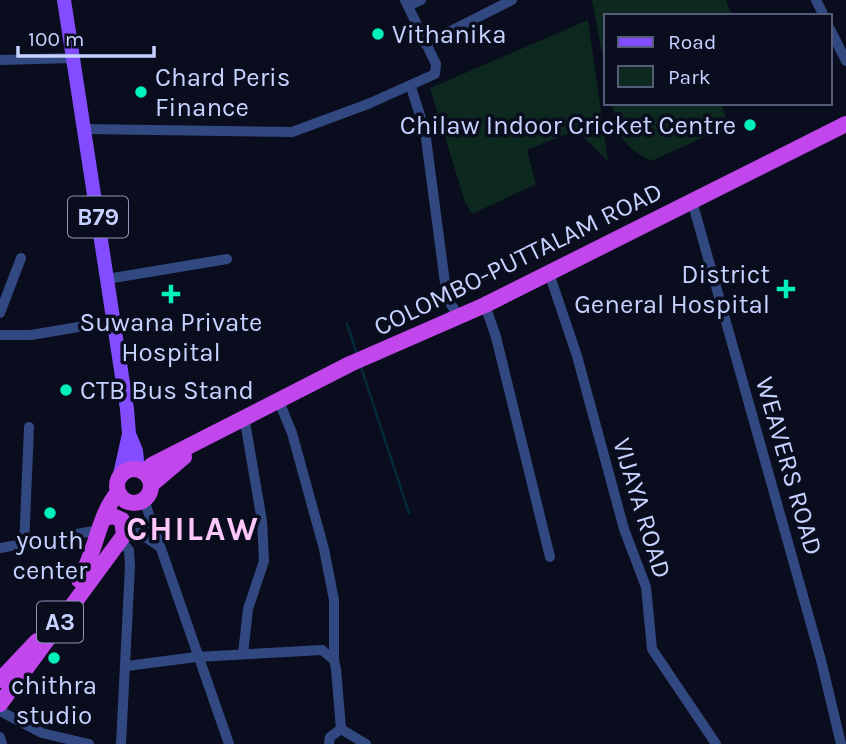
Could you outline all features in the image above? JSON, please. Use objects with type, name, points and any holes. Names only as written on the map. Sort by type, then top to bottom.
[{"type":"highway","name":"COLOMBO-PUTTALAM ROAD","points":[[118,485],[125,472],[144,482],[152,465],[244,416],[350,364],[485,305],[846,124]]},
{"type":"highway","points":[[118,485],[129,503],[144,482]]},
{"type":"highway","name":"A3","points":[[0,680],[15,668],[61,610],[85,570],[118,485]]},
{"type":"highway","points":[[118,517],[124,524],[123,536],[108,542],[101,528],[118,517]]},
{"type":"highway","name":"A3","points":[[0,704],[123,536]]},
{"type":"main road","name":"B79","points":[[64,0],[129,434],[144,482]]},
{"type":"main road","name":"B79","points":[[118,485],[129,434]]},
{"type":"street","points":[[85,129],[292,132],[411,87],[435,74],[436,64],[407,3],[421,0]]},
{"type":"street","points":[[425,44],[512,0]]},
{"type":"street","points":[[832,33],[846,61]]},
{"type":"street","points":[[0,60],[74,58]]},
{"type":"street","points":[[411,87],[425,131],[447,298],[459,317]]},
{"type":"street","name":"WEAVERS ROAD","points":[[692,201],[818,648],[841,744]]},
{"type":"street","points":[[0,313],[21,258]]},
{"type":"street","points":[[107,279],[227,259]]},
{"type":"street","name":"VIJAYA ROAD","points":[[549,273],[577,356],[624,529],[646,587],[652,649],[716,744]]},
{"type":"street","points":[[485,305],[496,337],[550,557]]},
{"type":"street","points":[[0,335],[31,334],[114,321]]},
{"type":"street","points":[[278,399],[292,433],[324,549],[334,600],[331,639],[341,729]]},
{"type":"street","points":[[243,654],[248,609],[264,561],[262,521],[244,416]]},
{"type":"street","points":[[24,546],[29,427]]},
{"type":"street","points":[[144,482],[159,546],[196,657],[229,744]]},
{"type":"street","points":[[0,548],[24,546],[101,528]]},
{"type":"street","points":[[121,744],[127,666],[130,558],[123,536],[139,533],[159,546]]},
{"type":"street","points":[[127,666],[196,657],[314,649],[322,650],[334,660]]},
{"type":"street","points":[[0,711],[42,733],[89,744]]},
{"type":"street","points":[[329,744],[330,737],[341,729]]},
{"type":"street","points":[[341,729],[366,744]]},
{"type":"street","points":[[0,737],[2,744]]},
{"type":"green space","points":[[592,0],[726,0],[731,14],[604,14],[604,63]]},
{"type":"green space","points":[[588,20],[608,161],[576,130],[527,150],[536,184],[472,214],[465,202],[430,88]]},
{"type":"green space","points":[[612,105],[722,105],[729,126],[651,161],[627,144],[616,124]]},
{"type":"waterway","points":[[347,324],[357,354]]},
{"type":"waterway","points":[[361,367],[409,513]]},
{"type":"place","name":"Vithanika","points":[[378,34]]},
{"type":"place","name":"Chard Peris Finance","points":[[141,92]]},
{"type":"place","name":"Chilaw Indoor Cricket Centre","points":[[750,125]]},
{"type":"place","name":"District General Hospital","points":[[786,289]]},
{"type":"place","name":"Suwana Private Hospital","points":[[171,294]]},
{"type":"place","name":"CTB Bus Stand","points":[[66,390]]},
{"type":"place","name":"youth center","points":[[50,513]]},
{"type":"place","name":"chithra studio","points":[[54,658]]},
{"type":"district","name":"CHILAW","points":[[193,529]]}]
